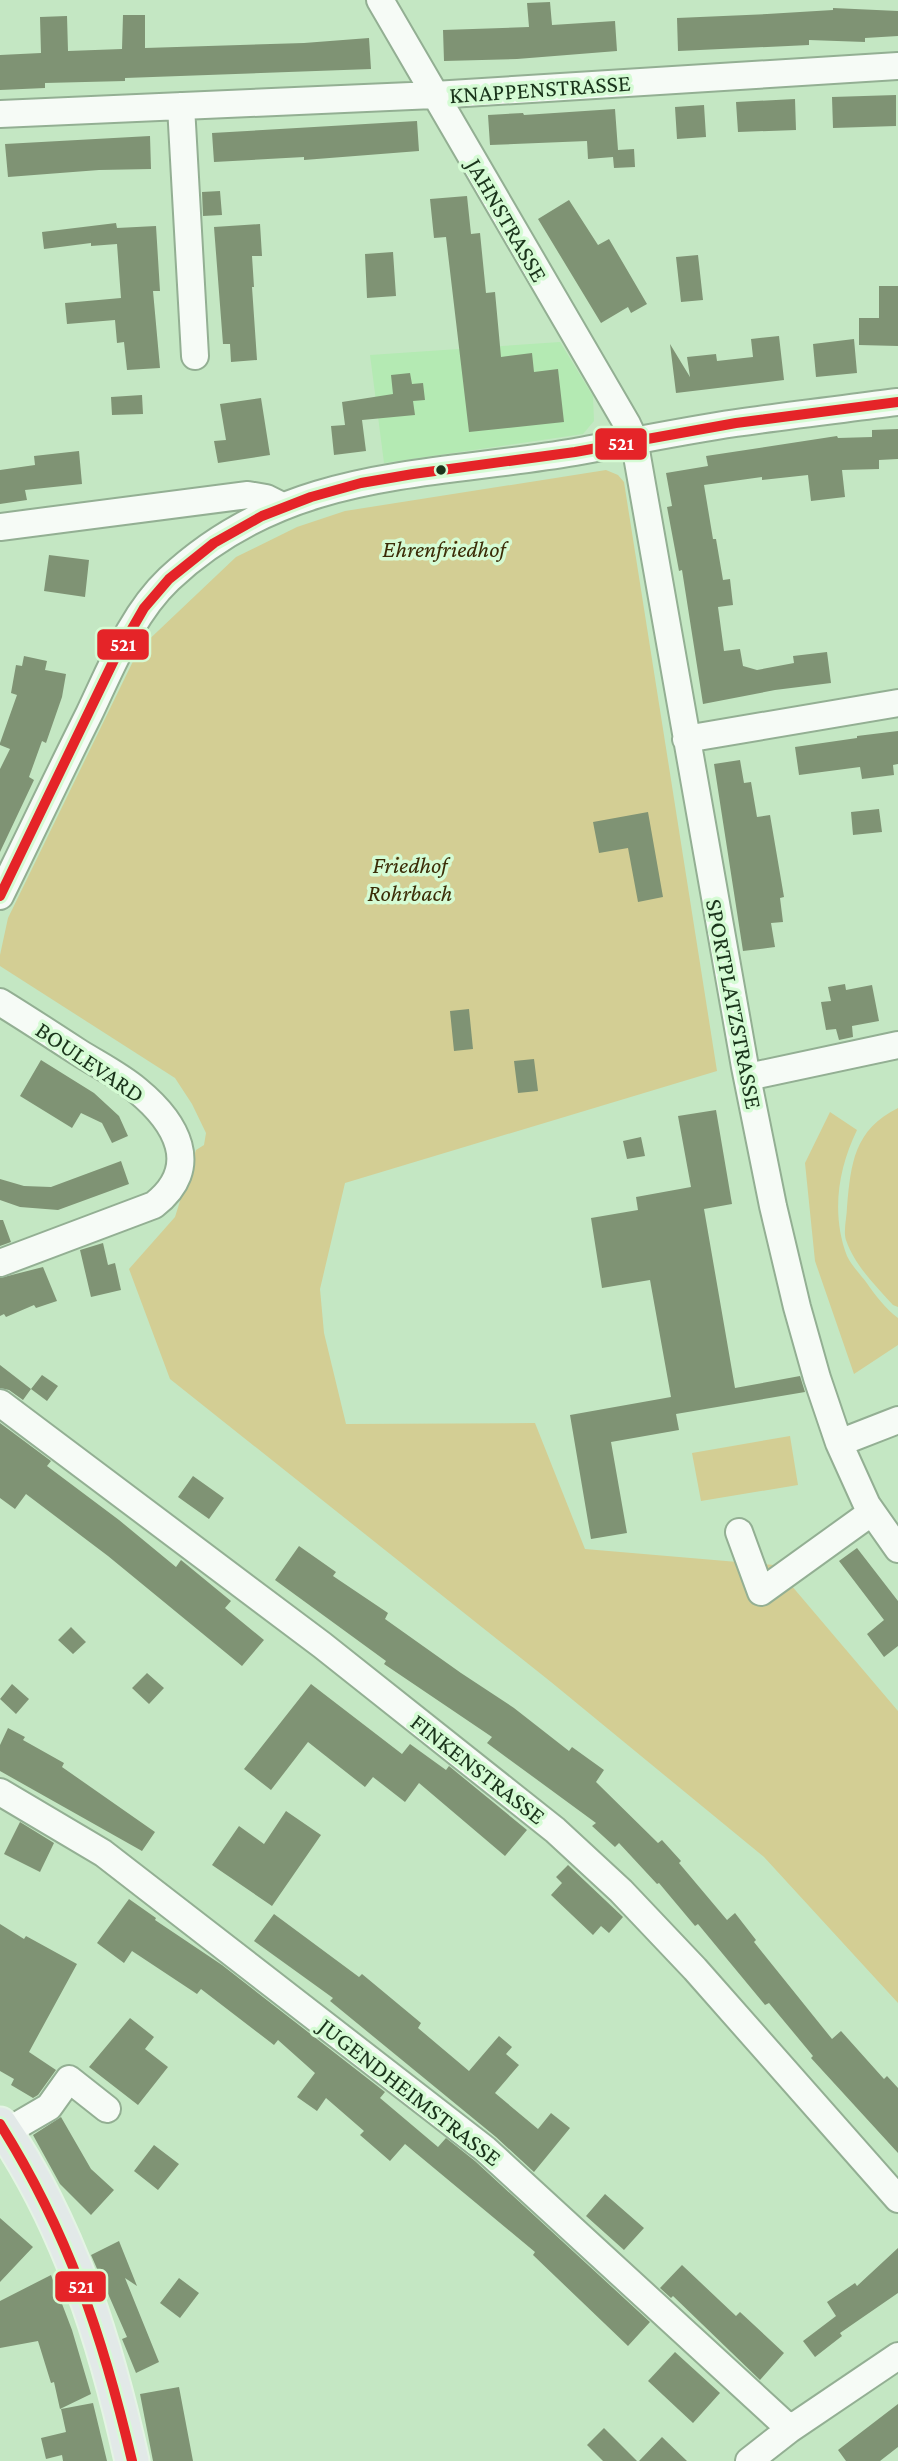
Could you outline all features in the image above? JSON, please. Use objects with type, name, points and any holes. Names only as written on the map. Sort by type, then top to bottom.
[{"type":"main road","points":[[3,2128],[37,2185],[76,2270],[118,2396],[132,2461]]},
{"type":"street","name":"JAHNSTRASSE","points":[[380,0],[634,439]]},
{"type":"street","name":"KNAPPENSTRASSE","points":[[0,114],[434,95],[898,66]]},
{"type":"street","points":[[181,106],[195,356]]},
{"type":"street","points":[[0,896],[115,660],[148,603],[169,579],[238,527],[314,494],[372,480],[575,452],[737,422],[898,402]]},
{"type":"street","name":"SPORTPLATZSTRASSE","points":[[634,439],[748,1077],[773,1206],[797,1307],[839,1443],[872,1512],[898,1549]]},
{"type":"street","points":[[0,527],[248,495],[266,498],[282,506]]},
{"type":"street","points":[[686,739],[898,703]]},
{"type":"street","name":"BOULEVARD","points":[[0,1002],[136,1089],[176,1134],[181,1156],[177,1178],[169,1193],[154,1205],[0,1263]]},
{"type":"street","points":[[748,1077],[898,1045]]},
{"type":"street","name":"FINKENSTRASSE","points":[[0,1403],[322,1645],[555,1830],[621,1891],[695,1969],[898,2199]]},
{"type":"street","points":[[839,1443],[898,1420]]},
{"type":"street","points":[[739,1532],[761,1592],[872,1512]]},
{"type":"street","name":"JUGENDHEIMSTRASSE","points":[[0,1792],[103,1853],[485,2149],[790,2429]]},
{"type":"street","points":[[3,2128],[49,2107],[69,2079],[107,2109]]},
{"type":"street","points":[[750,2461],[790,2429],[898,2356]]},
{"type":"shaded area","points":[[560,342],[593,396],[594,421],[583,434],[384,463],[370,355]]},
{"type":"green space","name":"Friedhof Rohrbach","points":[[606,470],[618,475],[624,482],[717,1071],[345,1183],[320,1289],[324,1333],[346,1424],[535,1423],[585,1549],[774,1565],[898,1711],[898,2003],[764,1857],[551,1682],[170,1379],[129,1269],[175,1217],[196,1150],[204,1145],[206,1133],[175,1078],[0,966],[8,918],[139,649],[236,557],[297,527],[345,511]]},
{"type":"green space","points":[[898,1108],[898,1307],[893,1305],[860,1267],[846,1240],[845,1232],[850,1176],[858,1149],[872,1127]]},
{"type":"green space","points":[[830,1112],[857,1130],[845,1160],[839,1192],[839,1224],[847,1256],[877,1297],[898,1318],[898,1345],[854,1374],[815,1261],[805,1163]]},
{"type":"green space","points":[[790,1436],[798,1485],[701,1501],[692,1453]]},
{"type":"building","points":[[550,2],[552,25],[615,21],[617,51],[517,59],[444,61],[443,30],[529,27],[527,3]]},
{"type":"building","points":[[833,8],[898,11],[898,36],[865,38],[865,42],[809,40],[809,45],[678,51],[677,18]]},
{"type":"building","points":[[123,15],[145,15],[145,48],[369,38],[371,69],[125,78],[125,81],[45,83],[45,88],[0,90],[0,55],[41,53],[40,17],[67,16],[68,51],[122,49]]},
{"type":"building","points":[[896,95],[896,126],[833,128],[832,97]]},
{"type":"building","points":[[795,99],[796,130],[738,132],[736,102]]},
{"type":"building","points":[[704,105],[706,137],[677,139],[675,107]]},
{"type":"building","points":[[615,109],[618,150],[634,149],[635,167],[614,168],[613,157],[588,159],[587,141],[490,145],[488,115]]},
{"type":"building","points":[[417,121],[419,151],[304,160],[304,157],[214,162],[212,133]]},
{"type":"building","points":[[150,136],[151,169],[8,177],[5,144]]},
{"type":"building","points":[[220,191],[222,215],[203,216],[202,192]]},
{"type":"building","points":[[467,196],[471,234],[480,233],[486,293],[495,292],[501,357],[532,353],[534,372],[558,369],[564,422],[469,432],[446,237],[434,238],[430,199]]},
{"type":"building","points":[[569,200],[598,245],[609,239],[647,304],[631,313],[628,307],[601,323],[538,219]]},
{"type":"building","points":[[116,223],[117,228],[156,226],[160,291],[153,291],[160,368],[127,370],[124,342],[117,343],[115,320],[67,324],[65,303],[121,298],[117,244],[91,246],[91,243],[44,249],[42,232]]},
{"type":"building","points":[[260,224],[262,256],[252,256],[257,360],[231,362],[230,344],[223,344],[214,227]]},
{"type":"building","points":[[393,252],[396,296],[367,298],[365,254]]},
{"type":"building","points":[[698,255],[703,300],[681,302],[676,257]]},
{"type":"building","points":[[879,286],[898,286],[898,346],[859,345],[859,318],[879,318]]},
{"type":"building","points":[[779,336],[784,380],[676,393],[670,344],[690,377],[687,357],[716,354],[717,361],[753,357],[751,339]]},
{"type":"building","points":[[854,339],[857,373],[816,377],[813,344]]},
{"type":"building","points":[[410,373],[412,384],[423,383],[425,400],[413,401],[415,415],[362,420],[366,451],[334,455],[331,426],[345,425],[342,402],[393,394],[391,375]]},
{"type":"building","points":[[142,395],[143,414],[112,415],[111,397]]},
{"type":"building","points":[[261,398],[270,455],[218,463],[214,441],[226,440],[220,404]]},
{"type":"building","points":[[898,429],[898,459],[879,460],[879,469],[842,470],[845,497],[811,501],[808,475],[762,480],[762,477],[704,485],[723,580],[730,579],[733,605],[718,607],[724,651],[740,649],[743,666],[757,670],[794,663],[793,656],[827,652],[831,683],[775,690],[703,704],[682,570],[679,571],[667,507],[672,506],[666,473],[708,466],[706,456],[837,436],[872,437],[872,430]]},
{"type":"building","points":[[79,451],[82,484],[25,490],[27,500],[0,504],[0,470],[35,465],[34,456]]},
{"type":"building","points":[[49,555],[89,560],[85,597],[44,591]]},
{"type":"building","points":[[24,656],[47,661],[45,670],[66,674],[62,697],[46,743],[42,741],[29,777],[34,780],[0,852],[0,769],[10,749],[0,743],[17,695],[11,693],[16,665],[22,666]]},
{"type":"building","points":[[898,731],[898,764],[893,765],[894,775],[862,779],[860,767],[799,775],[795,747]]},
{"type":"building","points":[[740,760],[744,783],[751,782],[757,817],[770,815],[784,897],[780,898],[783,922],[771,923],[775,947],[743,951],[714,764]]},
{"type":"building","points":[[879,809],[882,832],[853,835],[851,812]]},
{"type":"building","points":[[648,812],[663,897],[638,902],[628,848],[599,853],[593,822]]},
{"type":"building","points":[[845,984],[846,990],[872,985],[879,1021],[852,1026],[853,1037],[839,1040],[836,1029],[826,1030],[821,1002],[831,1001],[828,987]]},
{"type":"building","points":[[469,1009],[473,1049],[454,1051],[450,1011]]},
{"type":"building","points":[[534,1059],[538,1091],[518,1093],[514,1061]]},
{"type":"building","points":[[41,1060],[94,1093],[119,1116],[128,1136],[112,1143],[102,1123],[81,1113],[72,1128],[20,1096]]},
{"type":"building","points":[[716,1110],[732,1204],[704,1209],[735,1388],[800,1376],[805,1392],[676,1414],[679,1430],[611,1442],[627,1533],[591,1539],[570,1415],[671,1397],[650,1280],[602,1288],[591,1218],[638,1210],[636,1197],[691,1187],[678,1116]]},
{"type":"building","points":[[641,1137],[645,1156],[627,1159],[623,1141]]},
{"type":"building","points":[[121,1161],[129,1184],[58,1210],[20,1207],[0,1200],[0,1179],[24,1186],[51,1187]]},
{"type":"building","points":[[0,1220],[3,1220],[11,1242],[0,1246]]},
{"type":"building","points":[[103,1243],[108,1265],[115,1263],[121,1290],[91,1297],[80,1250]]},
{"type":"building","points":[[43,1267],[57,1301],[36,1308],[34,1305],[6,1317],[4,1314],[0,1316],[0,1278]]},
{"type":"building","points":[[0,1365],[31,1389],[23,1400],[9,1390],[0,1388]]},
{"type":"building","points":[[42,1375],[58,1386],[47,1401],[31,1389]]},
{"type":"building","points":[[0,1423],[51,1461],[47,1466],[176,1567],[181,1560],[231,1601],[225,1608],[264,1640],[242,1666],[108,1556],[26,1494],[15,1509],[0,1498]]},
{"type":"building","points":[[193,1476],[224,1498],[209,1519],[178,1497]]},
{"type":"building","points":[[299,1546],[336,1572],[333,1576],[388,1613],[385,1619],[514,1708],[569,1751],[572,1747],[604,1770],[596,1782],[658,1843],[662,1840],[727,1920],[735,1913],[756,1940],[754,1942],[832,2039],[841,2031],[884,2079],[887,2076],[898,2088],[898,2153],[811,2058],[813,2056],[769,2003],[765,2005],[698,1924],[695,1926],[659,1883],[657,1884],[619,1843],[615,1847],[592,1826],[596,1823],[487,1743],[492,1737],[384,1664],[386,1661],[275,1580]]},
{"type":"building","points":[[857,1548],[898,1601],[898,1646],[884,1657],[867,1634],[884,1620],[839,1561]]},
{"type":"building","points":[[71,1627],[86,1642],[73,1654],[58,1640]]},
{"type":"building","points":[[147,1673],[164,1688],[149,1704],[132,1688]]},
{"type":"building","points":[[12,1684],[29,1699],[16,1714],[0,1699]]},
{"type":"building","points":[[311,1684],[402,1754],[410,1744],[446,1770],[449,1766],[527,1830],[505,1856],[419,1783],[405,1802],[373,1777],[365,1787],[308,1742],[271,1790],[244,1769]]},
{"type":"building","points":[[8,1728],[25,1737],[23,1740],[64,1763],[62,1767],[155,1832],[142,1851],[0,1771],[0,1745]]},
{"type":"building","points":[[286,1811],[321,1835],[272,1906],[212,1865],[239,1826],[264,1844]]},
{"type":"building","points":[[20,1822],[54,1843],[40,1872],[4,1854]]},
{"type":"building","points":[[568,1865],[623,1917],[609,1933],[601,1926],[593,1935],[551,1895],[562,1883],[556,1877]]},
{"type":"building","points":[[129,1899],[222,1965],[385,2092],[380,2098],[438,2147],[446,2138],[475,2161],[650,2322],[628,2346],[533,2255],[535,2252],[405,2144],[390,2161],[360,2135],[364,2131],[326,2098],[317,2111],[297,2097],[315,2073],[278,2040],[274,2045],[201,1989],[197,1994],[132,1951],[124,1963],[97,1943]]},
{"type":"building","points":[[274,1914],[359,1977],[362,1974],[421,2023],[418,2028],[469,2071],[499,2036],[512,2047],[506,2054],[519,2065],[495,2093],[538,2129],[551,2113],[570,2128],[534,2172],[496,2137],[330,2001],[333,1998],[254,1941]]},
{"type":"building","points":[[0,1924],[24,1939],[26,1936],[77,1964],[29,2052],[56,2070],[33,2098],[11,2085],[14,2079],[0,2071]]},
{"type":"building","points":[[130,2018],[154,2037],[145,2049],[168,2067],[138,2105],[89,2067]]},
{"type":"building","points":[[61,2117],[91,2169],[114,2190],[91,2215],[60,2184],[33,2135]]},
{"type":"building","points":[[154,2145],[179,2164],[158,2190],[134,2171]]},
{"type":"building","points":[[605,2194],[644,2228],[624,2250],[586,2216]]},
{"type":"building","points":[[0,2218],[33,2247],[0,2282]]},
{"type":"building","points":[[119,2241],[137,2286],[125,2278],[159,2362],[136,2373],[122,2339],[127,2337],[91,2255]]},
{"type":"building","points":[[898,2248],[898,2293],[840,2333],[842,2336],[815,2357],[803,2341],[836,2316],[827,2302],[855,2283],[857,2286]]},
{"type":"building","points":[[682,2265],[736,2316],[740,2312],[784,2353],[760,2380],[673,2296],[671,2298],[660,2288]]},
{"type":"building","points":[[51,2275],[72,2330],[91,2394],[60,2409],[54,2382],[51,2383],[38,2341],[0,2348],[0,2301]]},
{"type":"building","points":[[179,2278],[199,2293],[180,2318],[160,2303]]},
{"type":"building","points":[[675,2352],[720,2393],[693,2423],[648,2381]]},
{"type":"building","points":[[179,2387],[193,2461],[153,2461],[140,2394]]},
{"type":"building","points":[[93,2403],[107,2461],[63,2461],[62,2455],[46,2459],[41,2438],[66,2432],[61,2409]]},
{"type":"building","points":[[898,2404],[898,2447],[880,2461],[846,2461],[838,2450]]},
{"type":"building","points":[[604,2428],[637,2461],[603,2461],[587,2445]]},
{"type":"building","points":[[662,2437],[687,2461],[639,2461]]},
{"type":"transit line","name":"521","points":[[0,896],[114,660],[144,608],[169,579],[214,543],[262,516],[311,497],[361,483],[575,452],[736,423],[898,402]]},
{"type":"transit line","name":"521","points":[[0,2124],[45,2205],[81,2286],[109,2371],[132,2461]]},
{"type":"park label","name":"Ehrenfriedhof","points":[[444,549]]}]
